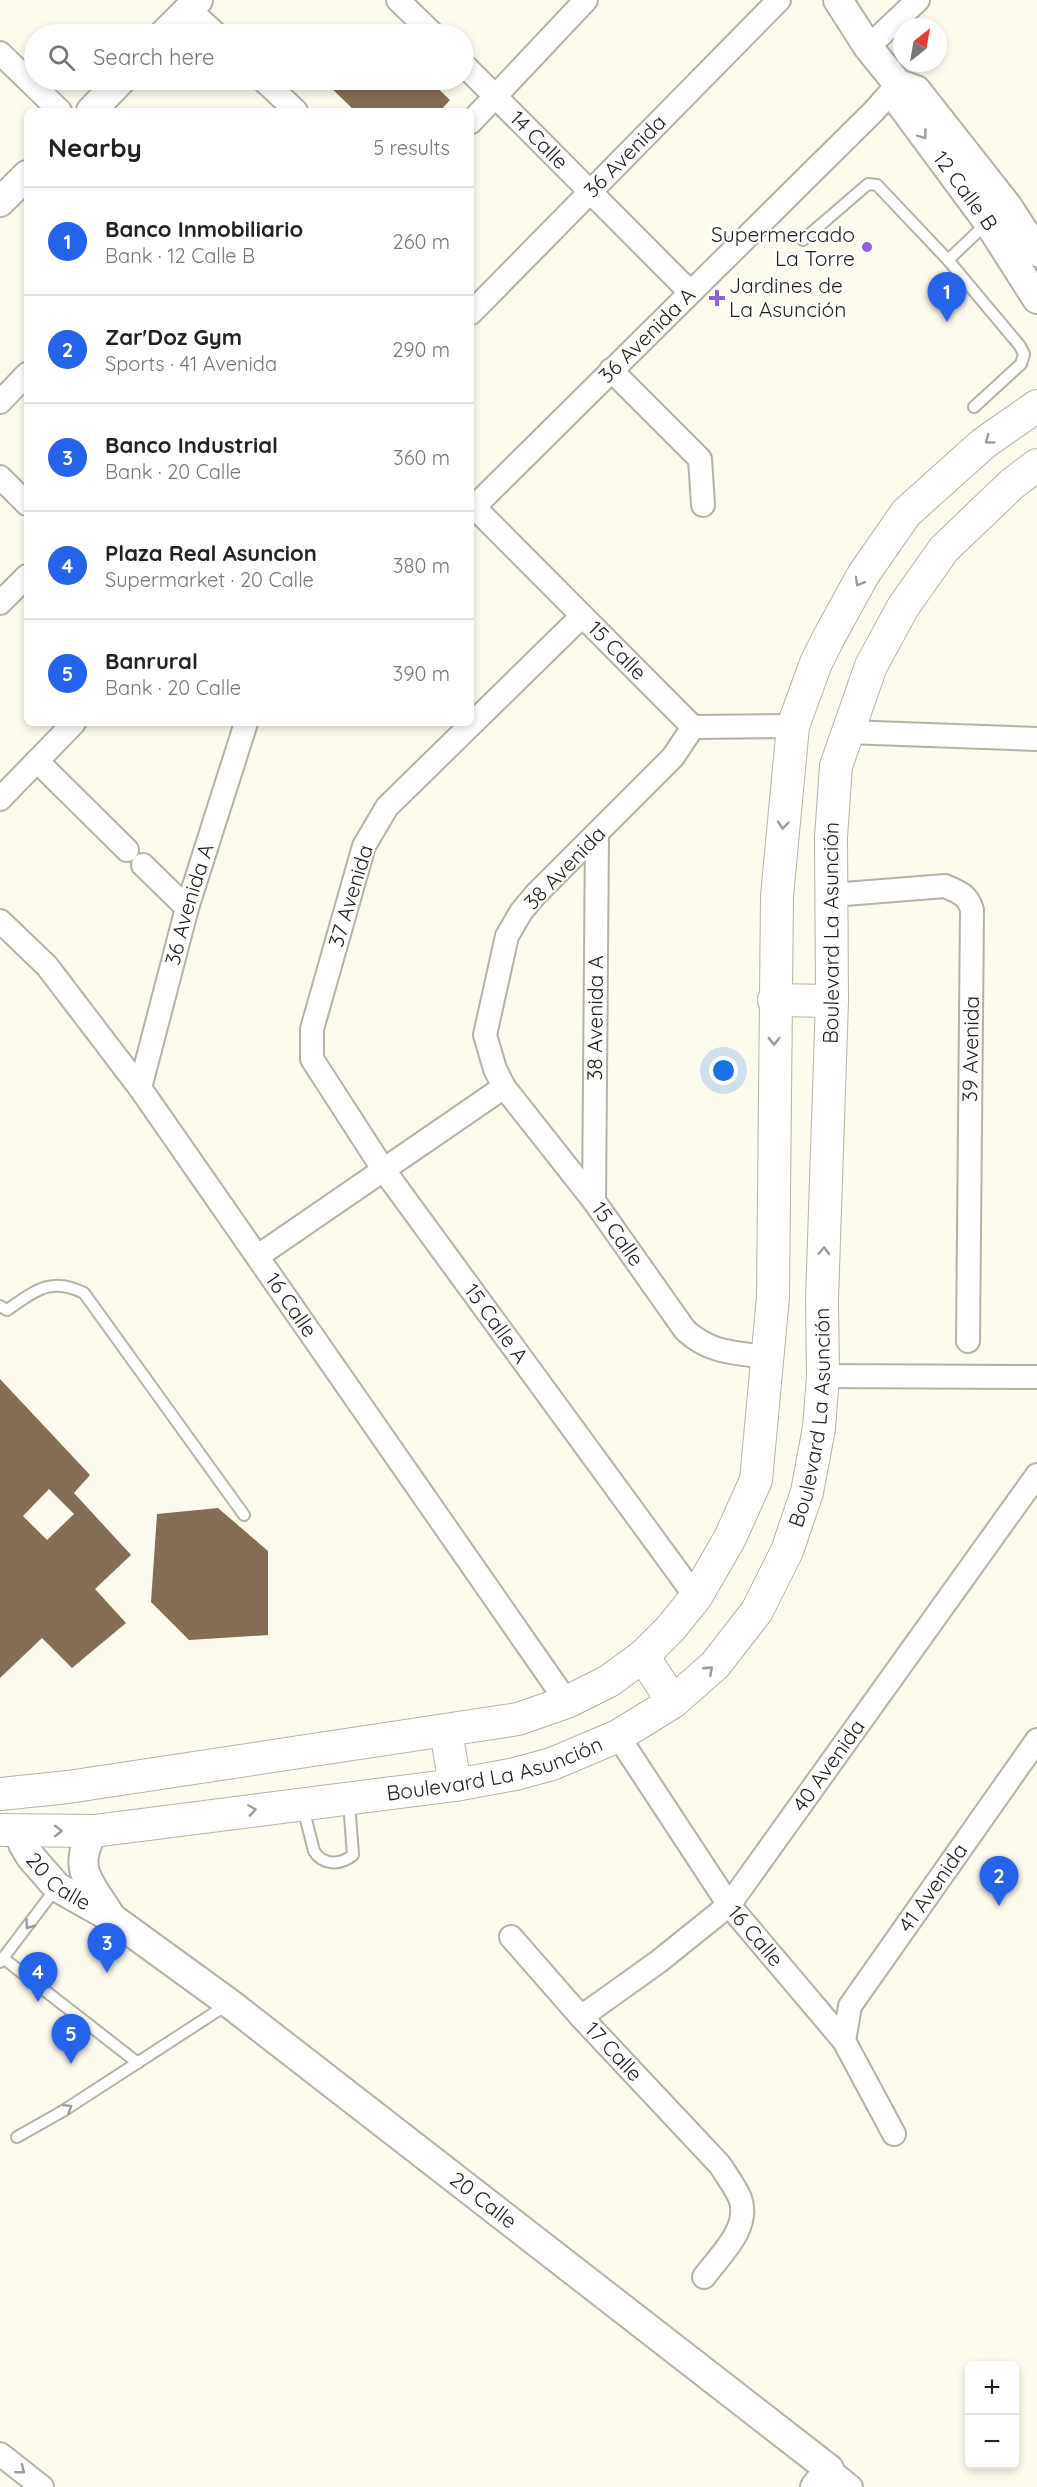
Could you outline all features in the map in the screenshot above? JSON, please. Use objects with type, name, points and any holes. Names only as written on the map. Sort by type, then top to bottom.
[{"type":"main road","name":"Boulevard La Asunción","points":[[0,1794],[68,1786],[518,1719],[567,1702],[609,1681],[643,1656],[670,1629],[696,1597],[730,1538],[756,1480],[773,1297],[774,1000],[777,896],[793,726],[816,663],[829,637],[863,575],[906,513],[984,443],[1037,406]]},
{"type":"main road","name":"Boulevard La Asunción","points":[[10,1830],[94,1831],[454,1785],[515,1774],[552,1764],[618,1736],[674,1702],[715,1665],[757,1611],[787,1551],[807,1492],[819,1428],[823,1376],[822,1299],[832,1002],[831,837],[836,766],[871,666],[903,607],[944,549],[1012,484],[1037,465]]},
{"type":"main road","points":[[786,785],[836,786]]},
{"type":"main road","points":[[774,1000],[832,1002]]},
{"type":"main road","points":[[773,1297],[822,1299]]},
{"type":"main road","points":[[643,1656],[674,1702]]},
{"type":"main road","points":[[446,1731],[454,1785]]},
{"type":"main road","points":[[10,1830],[22,1819],[27,1809],[68,1786]]},
{"type":"street","points":[[474,119],[586,0]]},
{"type":"street","name":"36 Avenida","points":[[474,310],[779,0]]},
{"type":"street","name":"12 Calle B","points":[[838,0],[868,47],[898,84],[916,90],[998,215],[1037,299]]},
{"type":"street","points":[[868,47],[918,0]]},
{"type":"street","points":[[403,2],[424,24]]},
{"type":"street","points":[[174,24],[194,4],[209,24]]},
{"type":"street","points":[[0,54],[24,77]]},
{"type":"street","name":"14 Calle","points":[[474,75],[690,292]]},
{"type":"street","name":"36 Avenida A","points":[[474,505],[874,111],[898,84]]},
{"type":"street","points":[[38,90],[57,108]]},
{"type":"street","points":[[94,108],[111,90]]},
{"type":"street","points":[[273,90],[292,108]]},
{"type":"street","points":[[0,202],[24,179]]},
{"type":"street","name":"12 Calle B","points":[[998,215],[1037,252]]},
{"type":"street","points":[[611,370],[700,459],[703,505]]},
{"type":"street","points":[[0,402],[24,377]]},
{"type":"street","points":[[0,477],[24,501]]},
{"type":"street","name":"15 Calle","points":[[474,509],[693,727]]},
{"type":"street","points":[[0,603],[24,579]]},
{"type":"street","name":"37 Avenida","points":[[474,722],[582,616]]},
{"type":"street","points":[[0,799],[71,726]]},
{"type":"street","name":"36 Avenida A","points":[[140,1088],[187,908],[245,726]]},
{"type":"street","name":"37 Avenida","points":[[311,1043],[312,1029],[364,846],[387,807],[470,726]]},
{"type":"street","points":[[693,727],[793,726]]},
{"type":"street","name":"38 Avenida","points":[[499,1078],[485,1035],[507,936],[521,912],[536,894],[673,757],[693,727]]},
{"type":"street","points":[[847,732],[1037,739]]},
{"type":"street","points":[[37,761],[187,908]]},
{"type":"street","name":"38 Avenida A","points":[[594,1201],[597,834]]},
{"type":"street","name":"39 Avenida","points":[[832,895],[945,886],[959,892],[970,903],[972,910],[968,1341]]},
{"type":"street","name":"16 Calle","points":[[0,921],[47,966],[140,1088],[567,1702]]},
{"type":"street","name":"15 Calle A","points":[[311,1043],[312,1059],[383,1169],[696,1597]]},
{"type":"street","points":[[258,1256],[383,1169],[499,1078]]},
{"type":"street","name":"15 Calle","points":[[499,1078],[594,1201],[685,1330],[694,1339],[718,1350],[767,1357]]},
{"type":"street","points":[[823,1376],[1037,1377]]},
{"type":"street","name":"40 Avenida","points":[[581,2017],[658,1962],[729,1905],[1037,1475]]},
{"type":"street","name":"16 Calle","points":[[618,1736],[729,1905],[844,2041],[894,2134]]},
{"type":"street","name":"41 Avenida","points":[[844,2041],[850,2006],[1037,1740]]},
{"type":"street","name":"20 Calle","points":[[10,1830],[57,1887],[112,1918],[229,2002],[822,2478],[851,2487]]},
{"type":"street","name":"20 Calle","points":[[94,1831],[82,1854],[82,1868],[112,1918]]},
{"type":"street","name":"17 Calle","points":[[511,1937],[581,2017],[720,2165],[740,2200],[741,2221],[738,2231],[704,2277]]},
{"type":"street","points":[[0,2454],[42,2487]]},
{"type":"lane","points":[[803,240],[868,184],[877,185],[948,260],[1020,346],[1024,354],[1022,364],[974,407]]},
{"type":"lane","points":[[948,260],[998,215]]},
{"type":"lane","points":[[0,1306],[7,1310],[38,1290],[57,1284],[70,1286],[84,1293],[244,1515]]},
{"type":"lane","points":[[303,1804],[314,1851],[317,1856],[337,1864],[353,1855],[349,1799]]},
{"type":"lane","points":[[57,1887],[2,1960],[138,2063]]},
{"type":"lane","points":[[17,2137],[63,2111],[229,2002]]},
{"type":"building","points":[[333,90],[440,90],[450,100],[443,108],[352,108]]},
{"type":"building","points":[[0,1379],[90,1475],[74,1493],[131,1555],[95,1589],[126,1623],[72,1668],[42,1638],[0,1678]],"holes":[[[49,1489],[74,1514],[47,1540],[23,1516]]]},
{"type":"building","points":[[218,1508],[268,1551],[268,1635],[189,1640],[151,1602],[157,1514]]},
{"type":"place","name":"Supermercado La Torre","points":[[867,247]]},
{"type":"place","name":"Jardines de La Asunción","points":[[717,298]]},
{"type":"place","name":"Banco Inmobiliario","points":[[947,322]]},
{"type":"place","name":"Zar'Doz Gym","points":[[999,1906]]},
{"type":"place","name":"Banco Industrial","points":[[107,1973]]},
{"type":"place","name":"Plaza Real Asuncion","points":[[38,2002]]},
{"type":"place","name":"Banrural","points":[[71,2064]]}]
